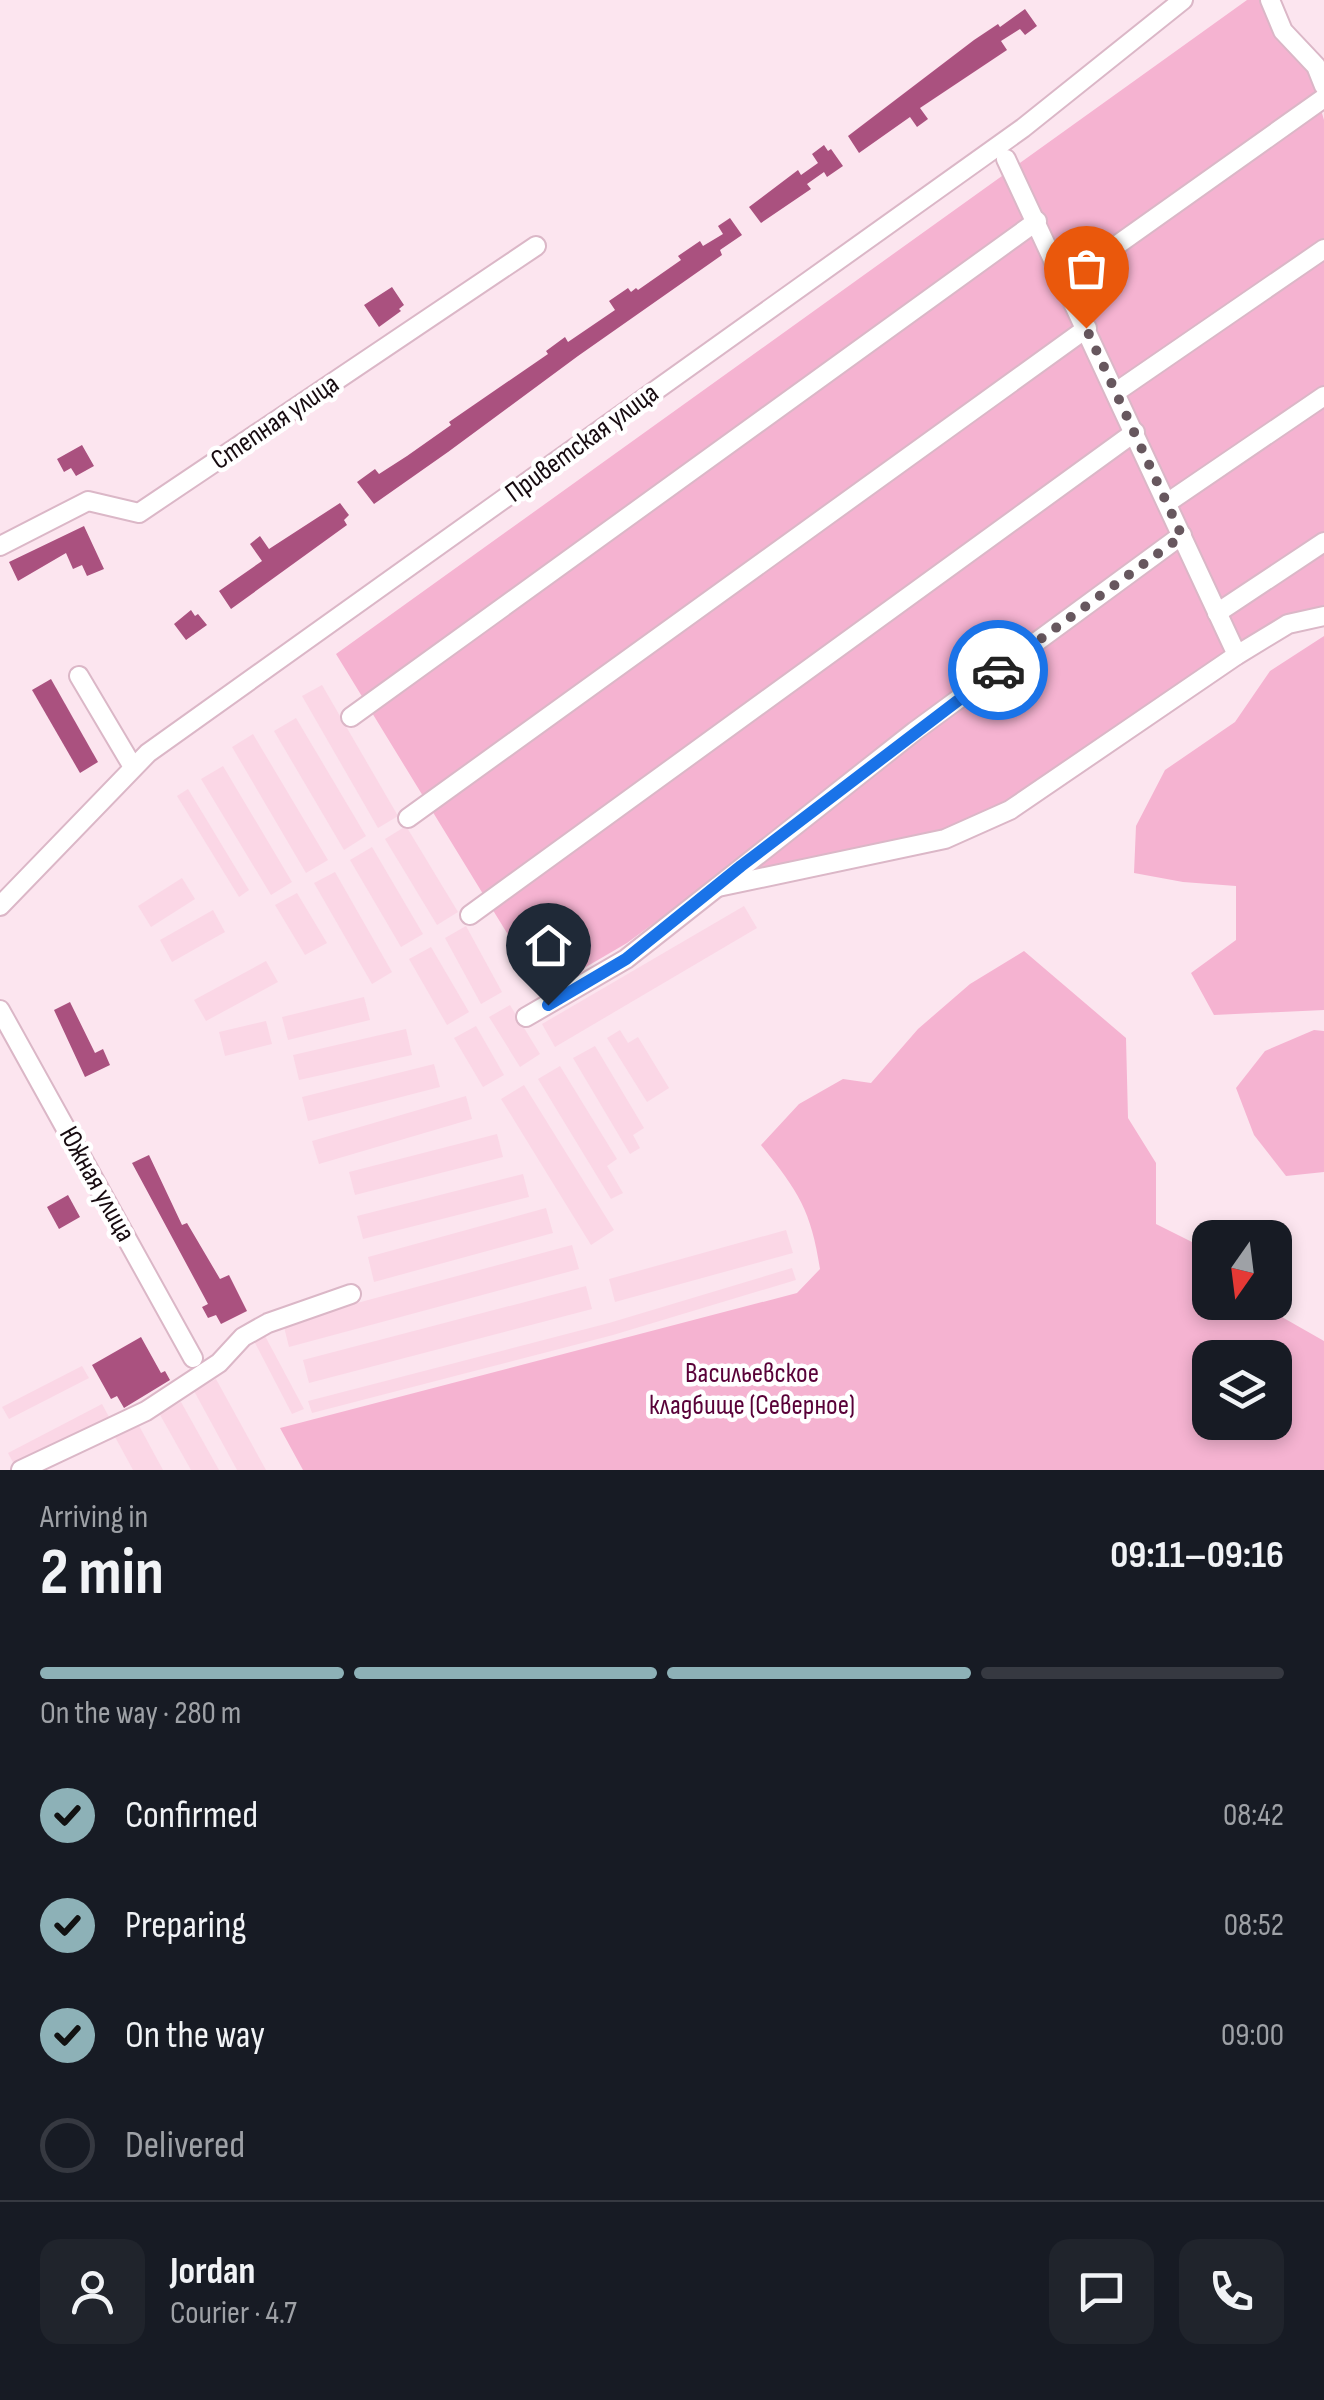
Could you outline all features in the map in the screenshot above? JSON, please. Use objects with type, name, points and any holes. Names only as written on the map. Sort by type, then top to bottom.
[{"type":"street","name":"Приветская улица","points":[[0,906],[148,753],[1023,128],[1183,0]]},
{"type":"street","points":[[1270,0],[1283,31],[1316,66],[1324,86]]},
{"type":"street","points":[[1065,282],[1324,98]]},
{"type":"street","points":[[1006,160],[1237,655]]},
{"type":"street","points":[[351,717],[1037,221]]},
{"type":"street","name":"Степная улица","points":[[0,546],[88,501],[139,514],[536,246]]},
{"type":"street","points":[[1116,392],[1324,250]]},
{"type":"street","points":[[408,818],[1086,328]]},
{"type":"street","points":[[1167,503],[1324,396]]},
{"type":"street","points":[[470,915],[1134,432]]},
{"type":"street","points":[[526,1016],[626,959],[915,731],[1182,536]]},
{"type":"street","points":[[1216,613],[1324,542]]},
{"type":"street","points":[[712,888],[944,839],[1010,810],[1237,655],[1288,624],[1324,616]]},
{"type":"street","points":[[80,676],[133,767]]},
{"type":"street","name":"Южная улица","points":[[0,1010],[194,1358]]},
{"type":"street","points":[[21,1470],[146,1412],[219,1363],[243,1337],[268,1322],[351,1294]]},
{"type":"shaded area","points":[[322,685],[398,816],[378,828],[302,696]]},
{"type":"shaded area","points":[[296,718],[366,836],[344,850],[274,731]]},
{"type":"shaded area","points":[[253,734],[328,860],[306,873],[232,747]]},
{"type":"shaded area","points":[[223,766],[292,882],[271,895],[201,779]]},
{"type":"shaded area","points":[[188,789],[249,890],[239,897],[177,796]]},
{"type":"shaded area","points":[[406,826],[458,912],[437,925],[385,839]]},
{"type":"shaded area","points":[[372,847],[423,934],[401,947],[350,860]]},
{"type":"shaded area","points":[[335,872],[392,972],[372,984],[314,883]]},
{"type":"shaded area","points":[[182,878],[195,899],[151,927],[138,906]]},
{"type":"shaded area","points":[[297,893],[327,943],[305,955],[275,905]]},
{"type":"shaded area","points":[[744,906],[757,928],[555,1047],[542,1024]]},
{"type":"shaded area","points":[[213,910],[225,932],[172,962],[160,940]]},
{"type":"shaded area","points":[[466,926],[502,992],[481,1004],[445,938]]},
{"type":"shaded area","points":[[431,947],[469,1012],[447,1025],[409,959]]},
{"type":"shaded area","points":[[266,961],[278,982],[206,1021],[194,1000]]},
{"type":"shaded area","points":[[364,997],[370,1020],[288,1040],[282,1017]]},
{"type":"shaded area","points":[[510,1005],[540,1054],[520,1067],[489,1017]]},
{"type":"shaded area","points":[[266,1021],[272,1044],[225,1056],[219,1032]]},
{"type":"shaded area","points":[[476,1026],[504,1075],[483,1087],[454,1038]]},
{"type":"shaded area","points":[[406,1029],[412,1055],[299,1080],[293,1055]]},
{"type":"shaded area","points":[[620,1030],[628,1043],[638,1037],[669,1088],[647,1102],[607,1038]]},
{"type":"shaded area","points":[[595,1046],[644,1128],[633,1135],[640,1148],[630,1154],[573,1058]]},
{"type":"shaded area","points":[[434,1064],[440,1087],[308,1121],[302,1097]]},
{"type":"shaded area","points":[[560,1066],[617,1159],[607,1166],[623,1193],[611,1199],[538,1079]]},
{"type":"shaded area","points":[[524,1085],[614,1230],[591,1245],[501,1099]]},
{"type":"shaded area","points":[[466,1096],[472,1119],[319,1164],[312,1141]]},
{"type":"shaded area","points":[[497,1134],[503,1157],[355,1195],[349,1172]]},
{"type":"shaded area","points":[[523,1174],[529,1197],[363,1239],[357,1216]]},
{"type":"shaded area","points":[[546,1208],[553,1233],[374,1282],[368,1257]]},
{"type":"shaded area","points":[[786,1230],[793,1253],[615,1302],[609,1279]]},
{"type":"shaded area","points":[[572,1245],[579,1269],[289,1347],[283,1323]]},
{"type":"shaded area","points":[[792,1268],[796,1280],[613,1335],[312,1413],[308,1401],[609,1323]]},
{"type":"shaded area","points":[[586,1286],[592,1309],[309,1383],[303,1360]]},
{"type":"shaded area","points":[[264,1334],[304,1409],[292,1414],[253,1339]]},
{"type":"shaded area","points":[[82,1366],[89,1378],[9,1419],[2,1407]]},
{"type":"shaded area","points":[[216,1379],[266,1470],[237,1470],[194,1391]]},
{"type":"shaded area","points":[[181,1402],[219,1470],[191,1470],[159,1413]]},
{"type":"shaded area","points":[[102,1404],[109,1417],[15,1466],[8,1453]]},
{"type":"shaded area","points":[[137,1422],[163,1470],[133,1470],[114,1435]]},
{"type":"green space","points":[[1247,0],[1265,0],[1309,69],[1324,120],[1324,605],[1012,802],[943,831],[752,876],[737,862],[627,943],[543,992],[336,654]]},
{"type":"green space","points":[[1324,636],[1324,1010],[1214,1015],[1191,973],[1236,940],[1236,886],[1134,873],[1136,826],[1165,770],[1235,722],[1270,671]]},
{"type":"green space","name":"Васильевское кладбище (Северное)","points":[[1024,951],[1126,1038],[1128,1118],[1156,1163],[1156,1224],[1192,1242],[1192,1320],[1287,1320],[1324,1341],[1324,1470],[303,1470],[280,1428],[797,1293],[820,1269],[812,1231],[794,1189],[761,1145],[799,1104],[843,1079],[871,1083],[918,1029],[970,984]]},
{"type":"green space","points":[[1314,1030],[1324,1031],[1324,1172],[1286,1176],[1254,1135],[1236,1088],[1265,1051]]},
{"type":"building","points":[[1025,9],[1037,26],[1025,35],[1020,29],[1001,41],[1007,50],[920,108],[928,119],[917,127],[910,117],[859,153],[848,136],[974,40]]},
{"type":"building","points":[[824,145],[843,166],[827,177],[824,172],[807,184],[811,189],[761,223],[749,207],[798,170],[801,175],[818,163],[812,154]]},
{"type":"building","points":[[730,218],[742,235],[720,250],[722,255],[448,452],[374,504],[357,482],[375,469],[379,474],[407,456],[548,354],[546,351],[565,337],[568,342],[615,310],[609,301],[628,288],[631,292],[638,290],[681,260],[678,256],[700,241],[703,246],[723,234],[718,226]]},
{"type":"building","points":[[392,287],[404,305],[379,327],[364,305]]},
{"type":"building","points":[[82,445],[94,466],[76,476],[71,468],[64,472],[57,459]]},
{"type":"building","points":[[340,503],[349,515],[344,520],[347,525],[231,609],[219,591],[262,561],[250,544],[260,536],[269,549]]},
{"type":"building","points":[[84,526],[104,569],[87,576],[82,565],[73,569],[66,553],[18,581],[9,562]]},
{"type":"building","points":[[191,610],[207,625],[186,640],[174,624]]},
{"type":"building","points":[[51,679],[98,762],[80,773],[32,690]]},
{"type":"building","points":[[70,1002],[95,1053],[103,1049],[110,1065],[85,1077],[54,1010]]},
{"type":"building","points":[[149,1155],[182,1225],[187,1223],[220,1279],[229,1275],[247,1311],[221,1324],[216,1315],[208,1318],[202,1307],[208,1304],[132,1163]]},
{"type":"building","points":[[68,1195],[80,1217],[59,1229],[47,1207]]},
{"type":"building","points":[[141,1337],[161,1373],[165,1371],[170,1380],[124,1408],[117,1396],[111,1399],[92,1365]]},
{"type":"way so far","points":[[998,670],[1182,536],[1086,328]]},
{"type":"route","points":[[548,1005],[626,959],[998,670]]}]
